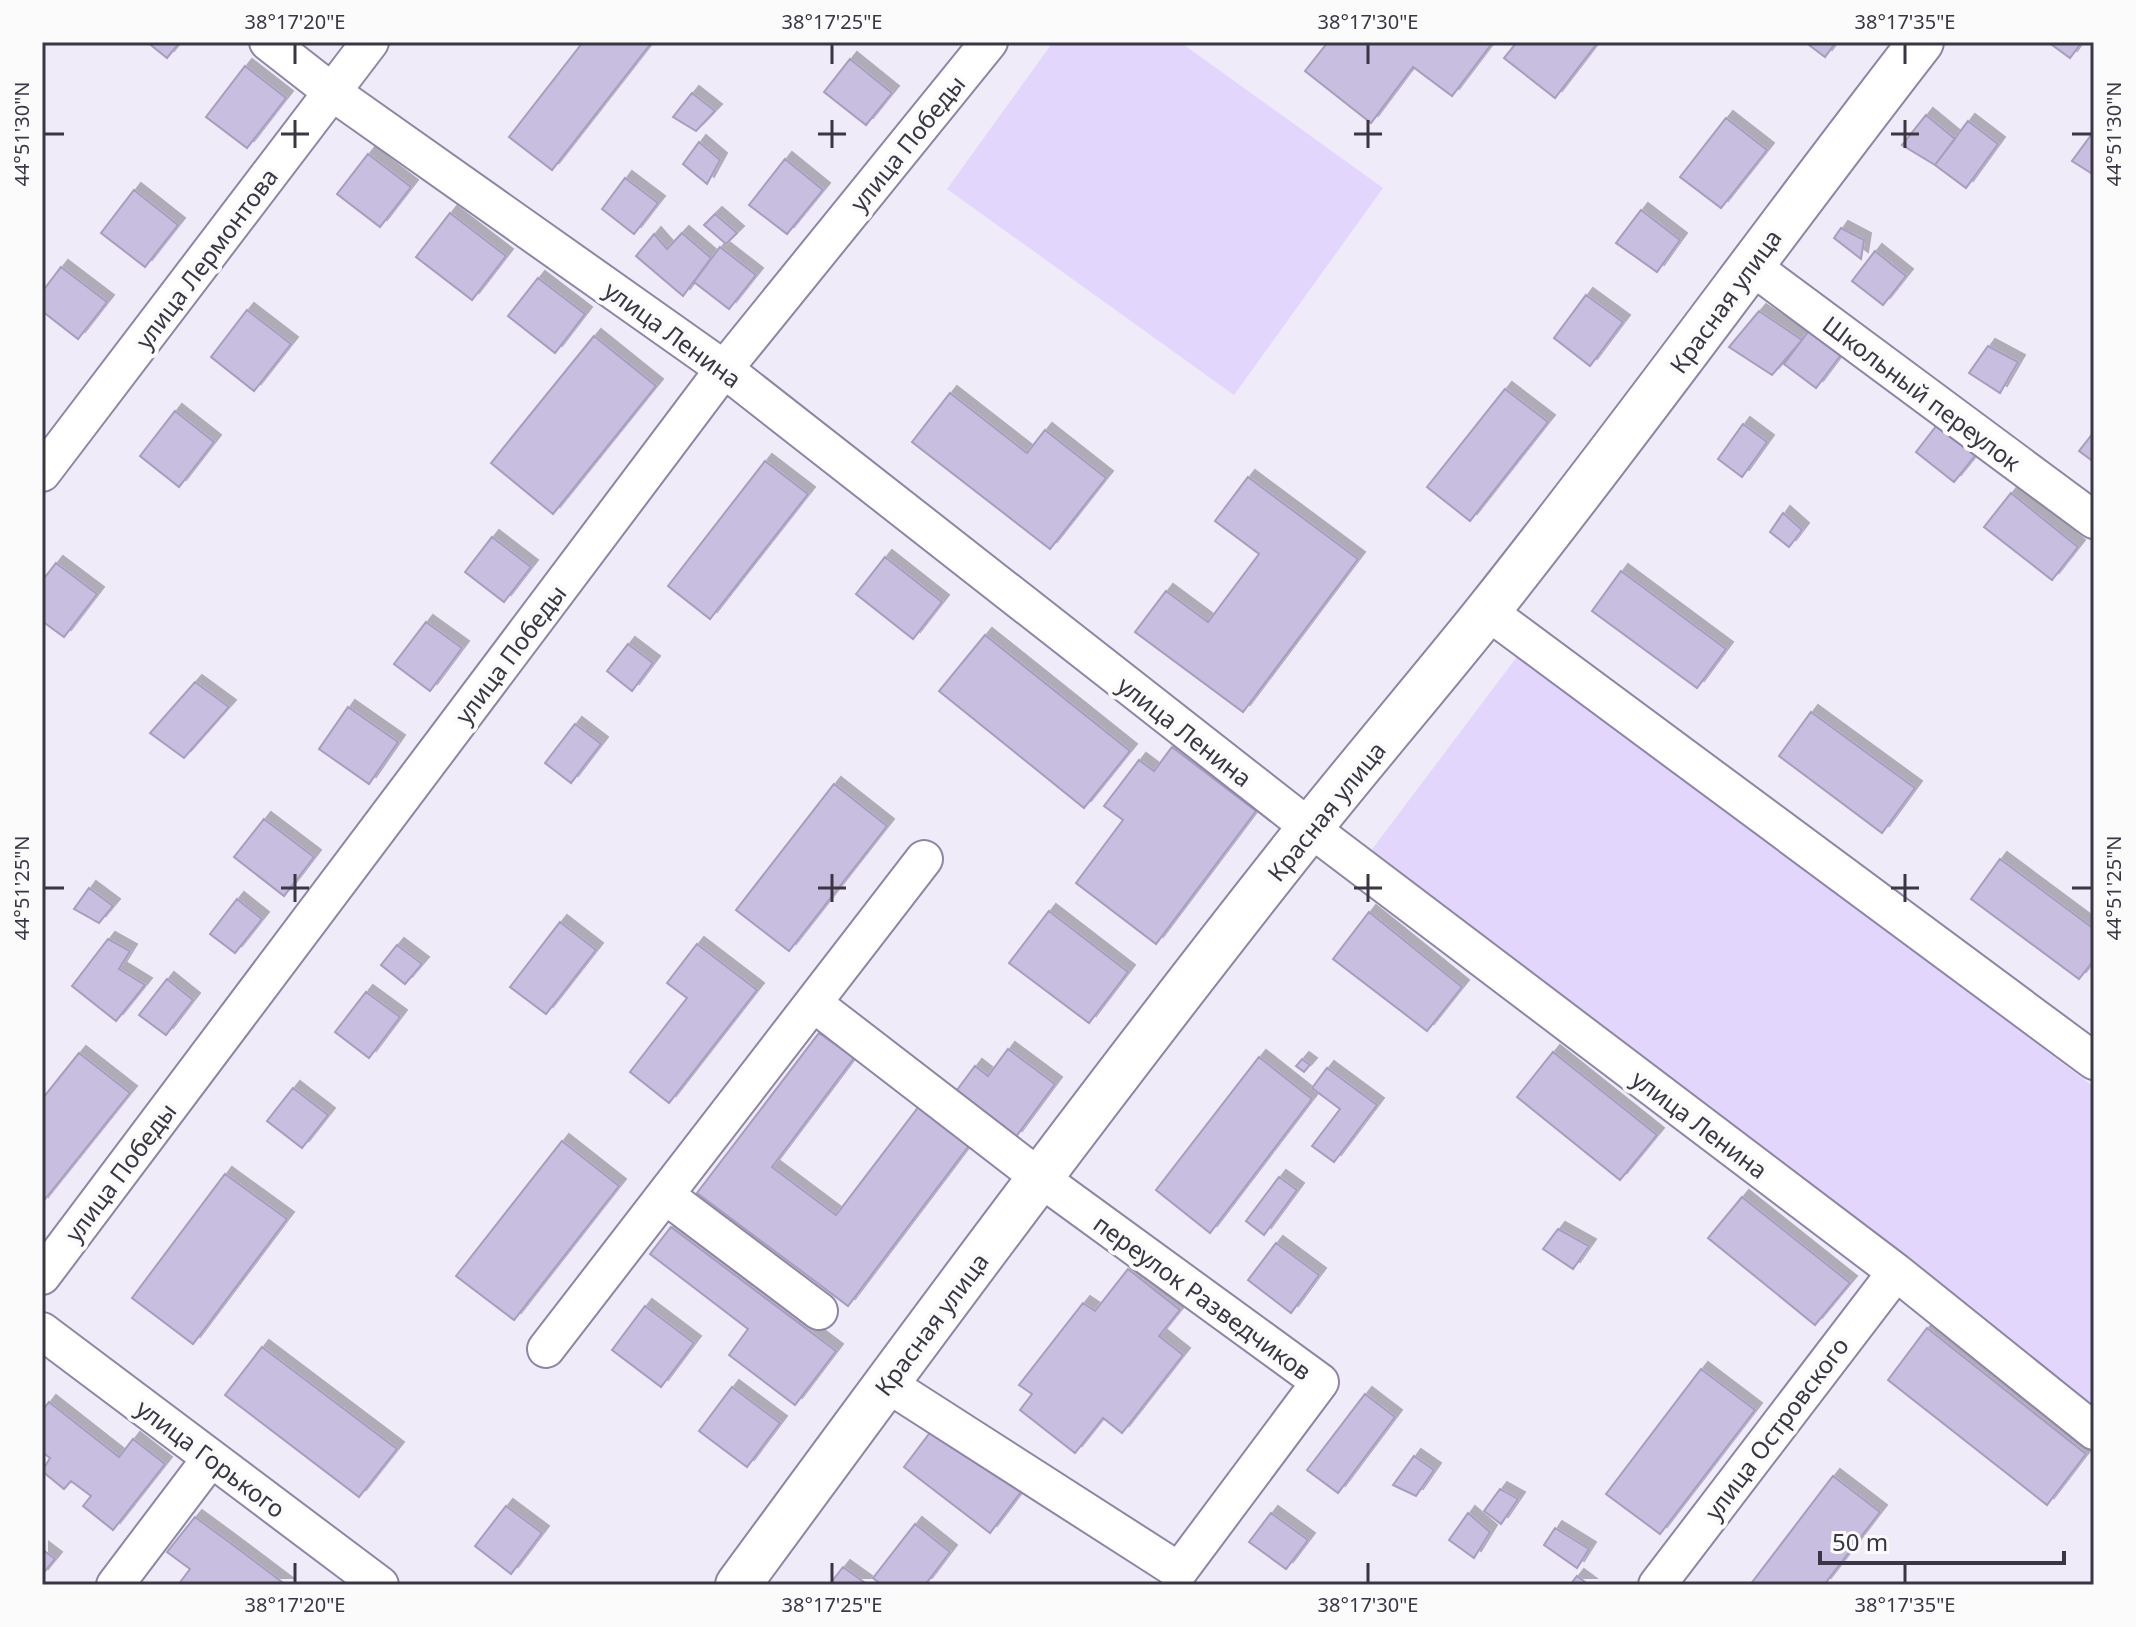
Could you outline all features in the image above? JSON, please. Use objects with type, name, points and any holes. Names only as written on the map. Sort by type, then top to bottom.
[{"type":"street","name":"улица Ленина","points":[[268,42],[332,92],[724,369],[1310,828],[1896,1272],[2094,1431]]},
{"type":"street","name":"улица Лермонтова","points":[[42,473],[370,42]]},
{"type":"street","name":"улица Победы","points":[[42,1276],[724,369],[989,42]]},
{"type":"street","name":"Красная улица","points":[[738,1585],[1040,1178],[1310,828],[1487,611],[1711,323],[1750,265],[1921,42]]},
{"type":"street","name":"Школьный переулок","points":[[1750,265],[2094,520]]},
{"type":"street","points":[[1487,611],[2091,1053]]},
{"type":"street","points":[[546,1349],[924,859]]},
{"type":"street","points":[[813,1003],[1040,1178]]},
{"type":"street","name":"переулок Разведчиков","points":[[886,1383],[1179,1571],[1198,1546],[1320,1382],[1040,1178]]},
{"type":"street","points":[[665,1195],[819,1311]]},
{"type":"street","name":"улица Островского","points":[[1657,1585],[1896,1272]]},
{"type":"street","name":"улица Горького","points":[[42,1331],[380,1585]]},
{"type":"street","points":[[115,1585],[211,1458]]},
{"type":"shaded area","points":[[1053,42],[1180,42],[1383,188],[1234,395],[947,189]]},
{"type":"shaded area","points":[[1519,654],[2094,1087],[2094,1415],[1370,852]]},
{"type":"building","points":[[147,42],[180,42],[167,58]]},
{"type":"building","points":[[583,42],[652,42],[552,170],[509,137]]},
{"type":"building","points":[[1328,42],[1493,42],[1452,96],[1413,67],[1371,123],[1305,71]]},
{"type":"building","points":[[1517,42],[1598,42],[1555,98],[1504,58]]},
{"type":"building","points":[[1805,42],[1836,42],[1825,57]]},
{"type":"building","points":[[2048,42],[2082,42],[2070,58]]},
{"type":"building","points":[[850,59],[892,93],[866,125],[824,92]]},
{"type":"building","points":[[245,66],[286,98],[247,148],[206,117]]},
{"type":"building","points":[[692,93],[715,111],[696,131],[673,117]]},
{"type":"building","points":[[1926,115],[1955,139],[1935,165],[1902,145]]},
{"type":"building","points":[[1726,118],[1767,150],[1721,208],[1680,177]]},
{"type":"building","points":[[1968,121],[1998,144],[1966,188],[1935,165]]},
{"type":"building","points":[[2094,131],[2094,175],[2072,161]]},
{"type":"building","points":[[699,142],[720,160],[707,184],[683,164]]},
{"type":"building","points":[[368,154],[411,187],[380,227],[337,194]]},
{"type":"building","points":[[785,159],[823,190],[787,234],[749,205]]},
{"type":"building","points":[[625,178],[658,203],[634,234],[602,209]]},
{"type":"building","points":[[134,190],[178,225],[145,267],[101,233]]},
{"type":"building","points":[[1641,210],[1680,240],[1657,272],[1616,243]]},
{"type":"building","points":[[450,213],[506,256],[472,300],[416,257]]},
{"type":"building","points":[[715,214],[737,233],[726,244],[704,225]]},
{"type":"building","points":[[1841,228],[1864,240],[1861,259],[1834,238]]},
{"type":"building","points":[[682,233],[711,258],[683,296],[636,256],[654,234],[667,249]]},
{"type":"building","points":[[720,247],[756,275],[729,309],[694,282]]},
{"type":"building","points":[[1875,251],[1906,276],[1883,305],[1852,281]]},
{"type":"building","points":[[61,267],[107,302],[78,339],[42,311],[42,292]]},
{"type":"building","points":[[538,278],[585,314],[555,353],[508,316]]},
{"type":"building","points":[[1586,295],[1623,322],[1590,366],[1554,338]]},
{"type":"building","points":[[247,310],[291,344],[254,391],[211,357]]},
{"type":"building","points":[[1759,311],[1802,340],[1772,375],[1729,347]]},
{"type":"building","points":[[1811,328],[1843,352],[1816,388],[1784,364]]},
{"type":"building","points":[[594,336],[656,386],[553,514],[491,463]]},
{"type":"building","points":[[1988,346],[2018,362],[2000,393],[1969,373]]},
{"type":"building","points":[[1505,389],[1548,422],[1470,521],[1427,487]]},
{"type":"building","points":[[950,393],[1027,453],[1045,430],[1106,478],[1050,549],[912,442]]},
{"type":"building","points":[[175,411],[214,442],[179,487],[140,456]]},
{"type":"building","points":[[1944,416],[1983,446],[1954,482],[1916,452]]},
{"type":"building","points":[[1743,424],[1767,442],[1742,477],[1718,459]]},
{"type":"building","points":[[2094,432],[2094,462],[2079,451]]},
{"type":"building","points":[[765,461],[808,494],[710,619],[668,586]]},
{"type":"building","points":[[1248,477],[1358,559],[1243,712],[1135,632],[1166,591],[1208,622],[1259,554],[1215,521]]},
{"type":"building","points":[[2011,493],[2078,547],[2052,580],[1984,527]]},
{"type":"building","points":[[1783,513],[1802,530],[1789,547],[1770,532]]},
{"type":"building","points":[[492,537],[531,567],[504,602],[465,572]]},
{"type":"building","points":[[885,557],[942,602],[913,639],[856,594]]},
{"type":"building","points":[[56,563],[97,594],[64,637],[42,621],[42,581]]},
{"type":"building","points":[[1621,571],[1726,649],[1697,688],[1592,611]]},
{"type":"building","points":[[426,622],[462,648],[430,691],[394,664]]},
{"type":"building","points":[[985,635],[1130,751],[1084,808],[939,691]]},
{"type":"building","points":[[628,644],[653,663],[632,691],[607,671]]},
{"type":"building","points":[[195,682],[229,707],[184,758],[150,733]]},
{"type":"building","points":[[348,707],[398,742],[369,784],[319,749]]},
{"type":"building","points":[[1811,712],[1915,788],[1882,833],[1779,756]]},
{"type":"building","points":[[575,724],[601,744],[571,783],[545,763]]},
{"type":"building","points":[[1172,747],[1256,811],[1156,944],[1076,883],[1123,820],[1104,806],[1139,760],[1154,771]]},
{"type":"building","points":[[834,784],[887,826],[789,951],[736,910]]},
{"type":"building","points":[[264,819],[314,857],[284,896],[234,857]]},
{"type":"building","points":[[2000,859],[2094,929],[2094,960],[2079,979],[1971,899]]},
{"type":"building","points":[[89,888],[113,906],[99,923],[74,909]]},
{"type":"building","points":[[237,899],[262,919],[235,953],[210,934]]},
{"type":"building","points":[[1049,911],[1128,972],[1089,1023],[1009,963]]},
{"type":"building","points":[[1369,912],[1462,987],[1427,1031],[1333,959]]},
{"type":"building","points":[[560,922],[596,950],[546,1014],[510,987]]},
{"type":"building","points":[[108,939],[130,951],[119,969],[145,985],[116,1021],[72,986]]},
{"type":"building","points":[[697,944],[757,990],[669,1103],[630,1072],[687,998],[667,983]]},
{"type":"building","points":[[397,945],[422,964],[405,984],[381,965]]},
{"type":"building","points":[[167,979],[193,1000],[166,1035],[139,1015]]},
{"type":"building","points":[[366,992],[400,1017],[369,1058],[335,1032]]},
{"type":"building","points":[[819,1033],[854,1058],[772,1167],[836,1215],[920,1105],[971,1143],[848,1306],[697,1193]]},
{"type":"building","points":[[1008,1049],[1055,1084],[1015,1138],[954,1094],[975,1066],[988,1076]]},
{"type":"building","points":[[1553,1052],[1657,1135],[1620,1180],[1517,1097]]},
{"type":"building","points":[[79,1053],[130,1093],[42,1203],[42,1099]]},
{"type":"building","points":[[1259,1057],[1312,1099],[1210,1233],[1156,1190]]},
{"type":"building","points":[[1302,1059],[1310,1065],[1304,1072],[1296,1066]]},
{"type":"building","points":[[1327,1068],[1377,1105],[1334,1162],[1312,1146],[1340,1109],[1312,1088]]},
{"type":"building","points":[[293,1088],[328,1115],[302,1148],[267,1121]]},
{"type":"building","points":[[562,1141],[619,1186],[514,1320],[456,1276]]},
{"type":"building","points":[[225,1174],[287,1219],[193,1344],[132,1298]]},
{"type":"building","points":[[1279,1177],[1297,1190],[1264,1235],[1246,1221]]},
{"type":"building","points":[[1742,1197],[1850,1283],[1815,1325],[1708,1238]]},
{"type":"building","points":[[671,1227],[836,1351],[795,1405],[729,1355],[748,1329],[650,1254]]},
{"type":"building","points":[[1558,1229],[1589,1246],[1573,1269],[1543,1249]]},
{"type":"building","points":[[1276,1243],[1319,1275],[1291,1313],[1248,1280]]},
{"type":"building","points":[[1128,1269],[1180,1310],[1159,1336],[1183,1355],[1122,1433],[1103,1418],[1075,1453],[1020,1410],[1032,1394],[1019,1385],[1083,1303],[1095,1311]]},
{"type":"building","points":[[645,1306],[694,1343],[661,1387],[612,1350]]},
{"type":"building","points":[[1927,1328],[2086,1454],[2047,1505],[1888,1380]]},
{"type":"building","points":[[262,1347],[397,1449],[359,1497],[225,1395]]},
{"type":"building","points":[[1701,1369],[1755,1410],[1660,1534],[1606,1494]]},
{"type":"building","points":[[732,1387],[780,1423],[747,1467],[699,1431]]},
{"type":"building","points":[[1365,1394],[1395,1417],[1338,1493],[1307,1470]]},
{"type":"building","points":[[49,1402],[119,1457],[133,1439],[165,1464],[113,1530],[83,1506],[91,1496],[71,1481],[64,1489],[42,1471],[50,1458],[42,1452],[42,1411]]},
{"type":"building","points":[[935,1426],[1021,1492],[990,1533],[904,1467]]},
{"type":"building","points":[[1414,1456],[1434,1470],[1416,1496],[1393,1485]]},
{"type":"building","points":[[1833,1476],[1880,1512],[1824,1585],[1750,1585]]},
{"type":"building","points":[[1500,1489],[1518,1499],[1501,1524],[1484,1511]]},
{"type":"building","points":[[506,1506],[542,1533],[511,1574],[475,1546]]},
{"type":"building","points":[[1271,1513],[1308,1540],[1286,1569],[1249,1542]]},
{"type":"building","points":[[1468,1513],[1490,1532],[1474,1558],[1449,1540]]},
{"type":"building","points":[[195,1517],[286,1585],[178,1585],[190,1569],[167,1552]]},
{"type":"building","points":[[915,1524],[950,1552],[925,1585],[882,1585],[873,1578]]},
{"type":"building","points":[[1555,1528],[1589,1549],[1577,1568],[1544,1545]]},
{"type":"building","points":[[42,1549],[55,1559],[42,1575]]},
{"type":"building","points":[[843,1567],[868,1585],[829,1585]]},
{"type":"building","points":[[1577,1576],[1589,1585],[1570,1585]]}]
